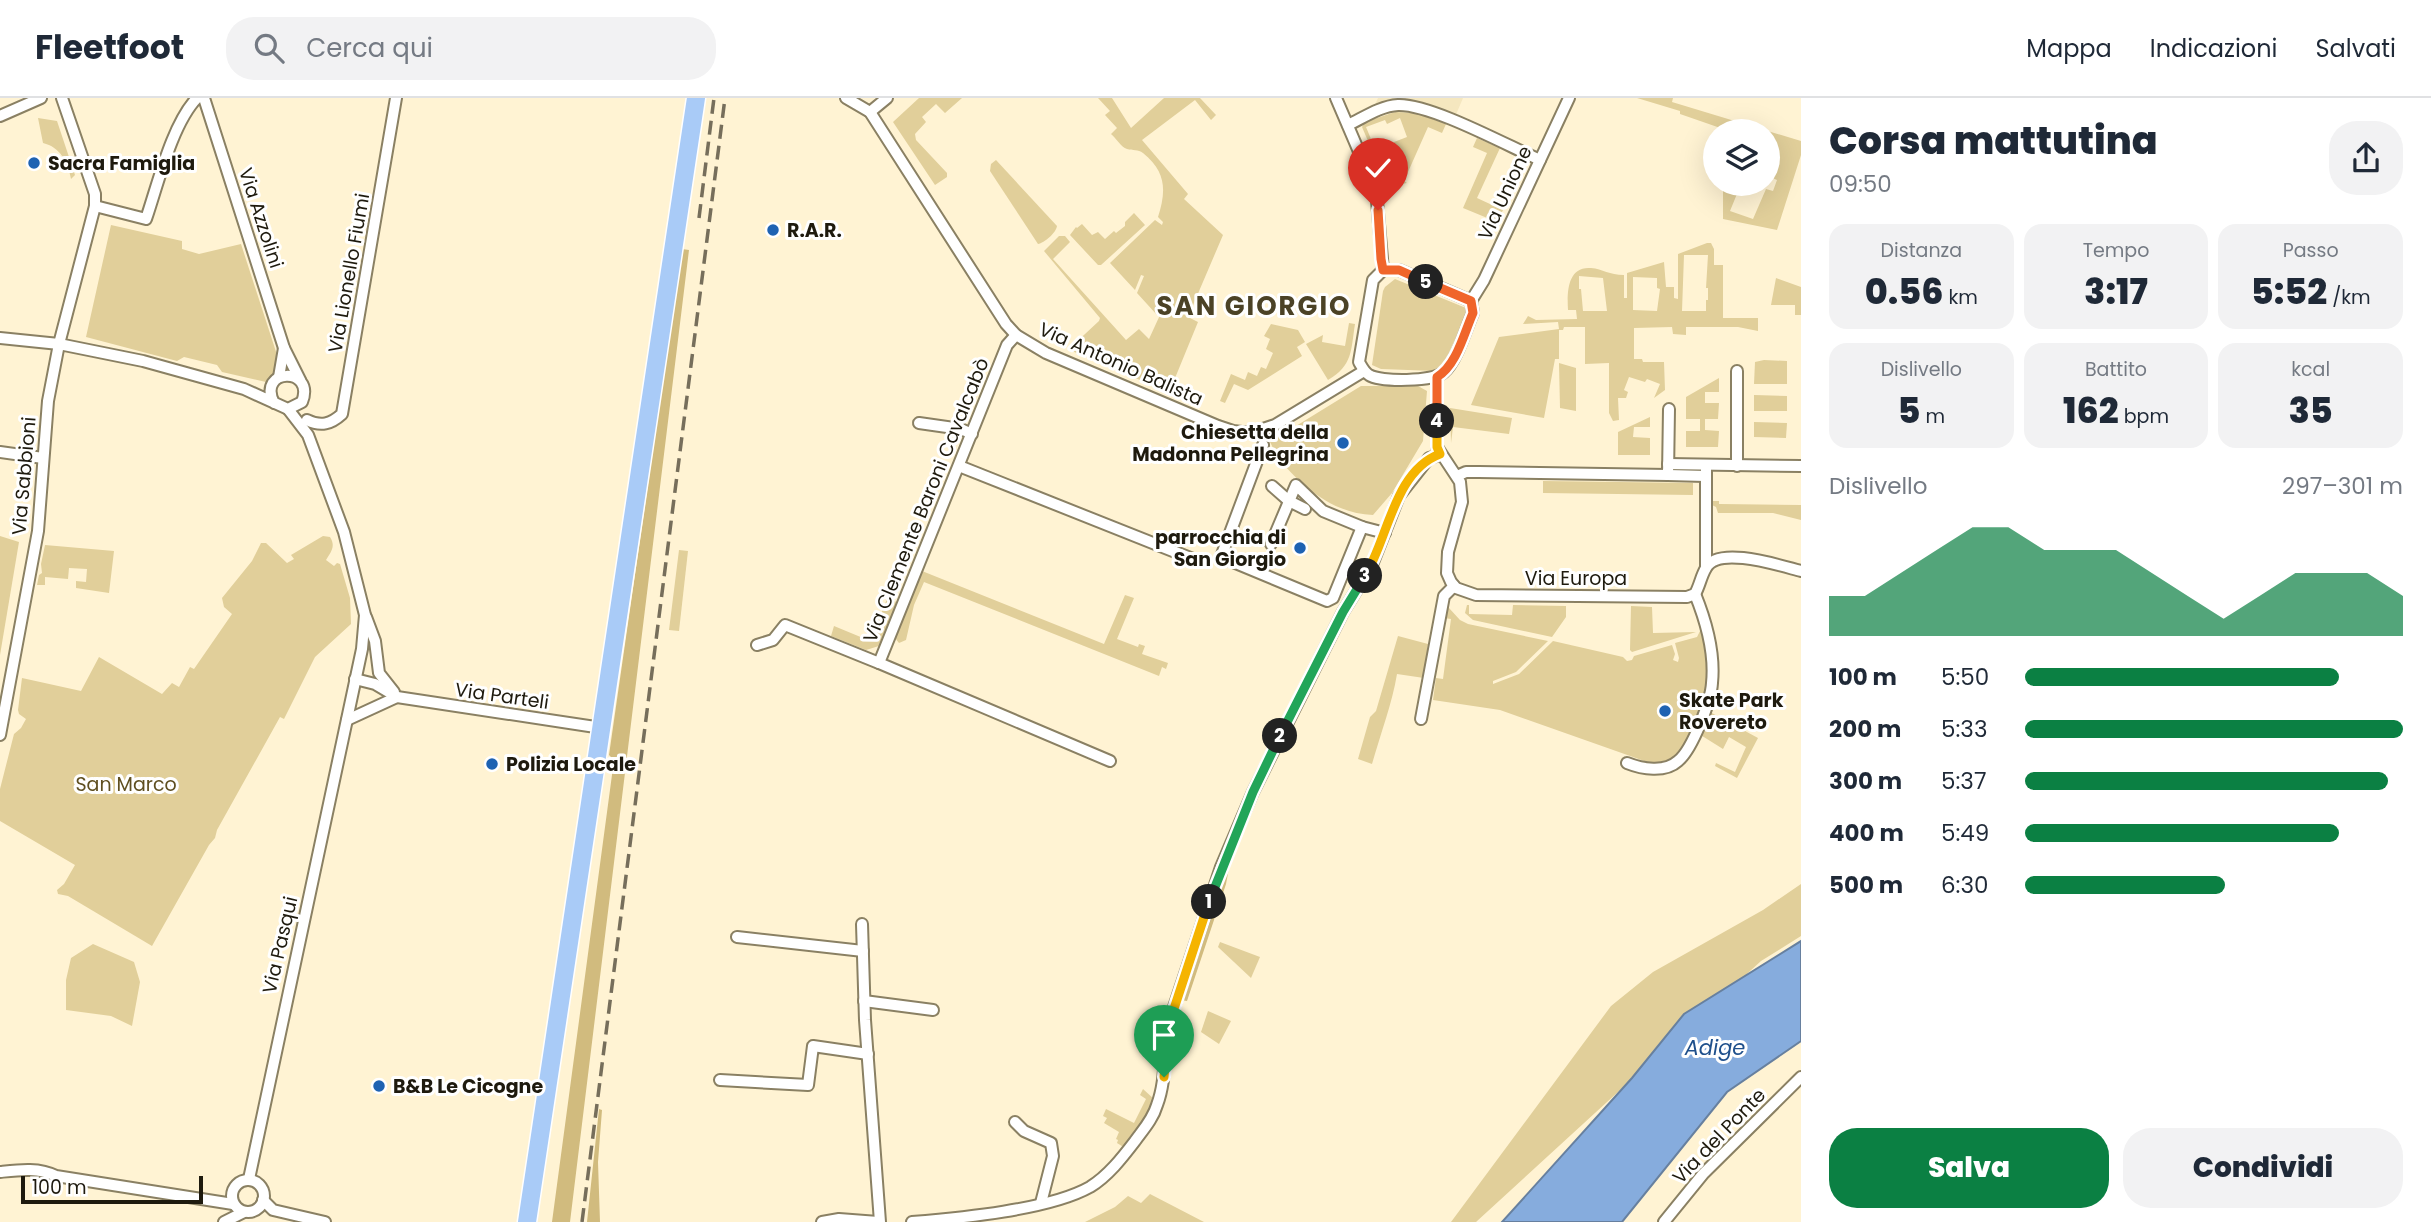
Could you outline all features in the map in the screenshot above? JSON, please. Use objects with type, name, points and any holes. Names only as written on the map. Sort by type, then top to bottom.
[{"type":"main road","points":[[528,1219],[696,98]]},
{"type":"street","points":[[0,116],[41,98]]},
{"type":"street","points":[[62,98],[95,194],[95,206],[146,219],[178,127],[197,98]]},
{"type":"street","name":"Via Azzolini","points":[[204,98],[284,348],[300,381]]},
{"type":"street","name":"Via Lionello Fiumi","points":[[307,419],[316,424],[331,423],[342,414],[396,98]]},
{"type":"street","name":"Via Antonio Balista","points":[[846,98],[870,112],[998,313],[1016,335],[1046,353],[1219,426],[1242,433],[1262,431],[1275,425],[1364,371]]},
{"type":"street","points":[[870,112],[887,98]]},
{"type":"street","points":[[1336,98],[1377,201],[1383,270]]},
{"type":"street","name":"Via Unione","points":[[1471,301],[1484,280],[1569,98]]},
{"type":"street","points":[[1348,125],[1376,111],[1397,105],[1423,109],[1540,160]]},
{"type":"street","name":"Via Sabbioni","points":[[0,735],[37,531],[48,401],[59,344],[95,206]]},
{"type":"street","points":[[1383,270],[1399,270],[1471,301],[1473,313],[1445,372],[1437,377],[1420,379],[1377,378],[1364,371],[1359,362],[1371,290],[1377,274],[1383,270]]},
{"type":"street","name":"Via Clemente Baroni Cavalcabò","points":[[757,645],[773,640],[785,625],[879,663],[1007,345],[1016,335]]},
{"type":"street","points":[[0,338],[59,344],[144,361],[244,389],[274,402]]},
{"type":"street","name":"Via Azzolini","points":[[275,382],[284,348]]},
{"type":"street","points":[[1737,370],[1737,466]]},
{"type":"street","points":[[244,389],[275,382],[290,375],[303,386],[308,435],[344,532],[365,615],[375,641],[379,673],[397,697],[347,719]]},
{"type":"street","points":[[1421,719],[1444,596],[1455,587],[1447,573],[1446,562],[1462,502],[1460,482],[1437,447],[1437,377]]},
{"type":"street","points":[[275,382],[271,397],[274,402],[288,410],[308,435]]},
{"type":"street","points":[[288,410],[298,406],[304,397]]},
{"type":"street","points":[[1665,471],[1669,410]]},
{"type":"street","points":[[919,422],[961,429],[972,434]]},
{"type":"street","points":[[1263,445],[1254,479],[1221,556],[1227,561],[1327,601],[1333,598],[1362,527]]},
{"type":"street","points":[[0,452],[43,458]]},
{"type":"street","points":[[912,1222],[969,1216],[1041,1203],[1090,1186],[1117,1164],[1144,1129],[1156,1110],[1163,1089],[1169,1024],[1221,867],[1253,792],[1343,612],[1372,565],[1393,509],[1407,483],[1429,458],[1440,454]]},
{"type":"street","points":[[959,466],[1193,559]]},
{"type":"street","points":[[1457,476],[1466,472],[1665,471],[1737,466],[1801,466]]},
{"type":"street","points":[[1627,763],[1651,769],[1671,766],[1680,761],[1704,716],[1712,684],[1712,664],[1703,615],[1696,594],[1706,566],[1706,470]]},
{"type":"street","points":[[1271,544],[1296,485],[1333,518],[1385,533]]},
{"type":"street","points":[[1272,486],[1289,501],[1305,509]]},
{"type":"street","points":[[1706,566],[1718,559],[1731,557],[1752,559],[1801,571]]},
{"type":"street","name":"Via Europa","points":[[1455,587],[1476,595],[1687,597],[1696,594]]},
{"type":"street","points":[[347,719],[365,615]]},
{"type":"street","points":[[879,663],[1110,761]]},
{"type":"street","name":"Via Parteli","points":[[355,679],[375,684],[397,697],[603,727]]},
{"type":"street","name":"Via Pasqui","points":[[249,1179],[347,719]]},
{"type":"street","points":[[822,1222],[839,1219],[879,1222],[864,1001],[862,924]]},
{"type":"street","points":[[737,937],[863,951]]},
{"type":"street","points":[[864,1001],[933,1010]]},
{"type":"street","points":[[720,1080],[808,1085],[813,1046],[868,1054]]},
{"type":"street","name":"Via del Ponte","points":[[1664,1222],[1703,1174],[1801,1077]]},
{"type":"street","points":[[1015,1122],[1024,1131],[1051,1143],[1054,1156],[1041,1203]]},
{"type":"street","points":[[0,1172],[50,1172],[56,1176],[233,1204],[244,1212]]},
{"type":"street","points":[[233,1204],[232,1190],[242,1180],[249,1179],[261,1186],[263,1200],[273,1210],[325,1222]]},
{"type":"street","points":[[224,1222],[244,1212],[256,1210],[263,1200]]},
{"type":"shaded area","points":[[1378,98],[1463,98],[1455,117],[1427,106],[1373,109]]},
{"type":"shaded area","points":[[682,249],[689,250],[570,1222],[552,1222],[614,760],[609,755]]},
{"type":"shaded area","points":[[1231,857],[1226,884],[1187,1001],[1181,1000],[1212,901]]},
{"type":"shaded area","points":[[599,1109],[602,1110],[598,1162],[600,1222],[587,1222]]},
{"type":"green space","points":[[919,98],[962,98],[945,113],[936,104],[922,117],[926,122],[915,134],[916,140],[947,173],[947,177],[935,185],[893,122]]},
{"type":"green space","points":[[1098,98],[1112,98],[1131,128],[1164,98],[1200,98],[1216,115],[1211,120],[1195,100],[1142,140],[1188,194],[1184,199],[1223,235],[1188,317],[1198,322],[1173,383],[1151,376],[1147,383],[1072,351],[1071,347],[1100,318],[1044,251],[1059,236],[1065,236],[1070,242],[1053,259],[1126,340],[1139,329],[1149,339],[1160,315],[1137,293],[1144,276],[1141,275],[1135,290],[1110,263],[1155,220],[1162,225],[1163,222],[1158,217],[1162,183],[1151,160],[1141,152],[1125,148],[1111,134],[1117,128],[1105,115],[1110,111]]},
{"type":"green space","points":[[1637,98],[1673,98],[1672,102],[1728,119],[1703,119],[1703,122],[1680,114],[1680,111]]},
{"type":"green space","points":[[1395,112],[1417,113],[1446,124],[1442,133],[1428,127],[1404,181],[1407,183],[1385,187],[1381,170],[1400,162],[1394,142],[1407,137],[1400,118],[1387,124],[1385,120],[1366,127],[1371,139],[1368,141],[1362,127],[1365,122]]},
{"type":"green space","points":[[38,118],[57,121],[75,175],[71,179],[62,156],[43,143]]},
{"type":"green space","points":[[1780,135],[1801,141],[1801,155],[1777,230],[1723,219],[1723,196],[1736,196],[1730,211],[1753,219],[1763,196],[1780,196]]},
{"type":"green space","points":[[1477,138],[1500,148],[1477,198],[1503,210],[1497,222],[1463,208],[1487,153],[1473,147]]},
{"type":"green space","points":[[996,160],[1057,226],[1052,235],[1043,242],[1038,244],[990,171],[991,164]]},
{"type":"green space","points":[[1134,213],[1145,225],[1101,265],[1070,235],[1082,224],[1092,235],[1098,232],[1105,239],[1125,226],[1125,222]]},
{"type":"green space","points":[[111,225],[182,241],[182,249],[199,254],[241,244],[280,364],[274,380],[266,382],[222,372],[217,365],[184,357],[177,361],[86,337]]},
{"type":"green space","points":[[1711,243],[1714,249],[1714,265],[1723,265],[1723,318],[1758,318],[1758,331],[1738,327],[1686,327],[1686,335],[1673,334],[1672,327],[1634,328],[1634,359],[1664,362],[1665,390],[1654,398],[1660,384],[1629,377],[1624,390],[1628,392],[1626,398],[1618,398],[1619,420],[1613,421],[1609,413],[1609,363],[1585,364],[1585,327],[1564,327],[1559,330],[1559,359],[1555,359],[1544,418],[1471,405],[1499,337],[1559,329],[1558,322],[1523,324],[1528,316],[1536,320],[1577,319],[1576,310],[1568,310],[1568,303],[1570,282],[1577,271],[1591,268],[1624,275],[1624,298],[1627,298],[1627,273],[1664,262],[1666,287],[1674,287],[1674,298],[1678,299],[1678,254]],"holes":[[[1684,255],[1708,255],[1706,311],[1682,311]],[[1579,276],[1603,278],[1607,311],[1583,311]],[[1633,277],[1657,278],[1657,288],[1660,289],[1657,311],[1633,310]]]},
{"type":"green space","points":[[1776,278],[1801,287],[1801,315],[1795,315],[1795,305],[1771,305]]},
{"type":"green space","points":[[1395,279],[1466,308],[1467,312],[1444,364],[1435,371],[1381,369],[1372,365],[1383,291]]},
{"type":"green space","points":[[1349,323],[1355,324],[1349,356],[1342,369],[1328,380],[1306,344],[1323,335],[1322,342],[1345,346]]},
{"type":"green space","points":[[1271,324],[1298,330],[1305,342],[1297,347],[1302,356],[1248,390],[1234,384],[1225,403],[1220,401],[1231,374],[1245,380],[1248,372],[1257,376],[1261,367],[1266,369],[1273,353],[1266,349],[1270,339],[1264,336]]},
{"type":"green space","points":[[1787,361],[1787,384],[1754,384],[1755,362]]},
{"type":"green space","points":[[1559,363],[1576,368],[1576,411],[1560,408]]},
{"type":"green space","points":[[1719,378],[1719,392],[1705,392],[1705,403],[1719,403],[1718,419],[1705,419],[1705,430],[1719,431],[1718,447],[1686,447],[1686,431],[1700,431],[1700,419],[1686,419],[1686,397]]},
{"type":"green space","points":[[1361,386],[1418,386],[1427,391],[1423,441],[1392,493],[1373,515],[1345,510],[1307,488],[1286,467],[1270,442]]},
{"type":"green space","points":[[1754,395],[1787,396],[1787,411],[1754,411]]},
{"type":"green space","points":[[1450,408],[1512,418],[1509,434],[1453,427],[1451,443]]},
{"type":"green space","points":[[1650,417],[1650,427],[1634,427],[1633,437],[1650,438],[1650,455],[1618,455],[1618,432]]},
{"type":"green space","points":[[1754,422],[1787,423],[1786,438],[1754,437]]},
{"type":"green space","points":[[1543,481],[1693,483],[1693,495],[1543,493]]},
{"type":"green space","points":[[1710,501],[1719,501],[1719,504],[1801,505],[1801,520],[1773,513],[1718,513]]},
{"type":"green space","points":[[0,536],[19,542],[0,655]]},
{"type":"green space","name":"San Marco","points":[[323,536],[330,537],[333,543],[326,560],[334,566],[340,564],[350,598],[351,624],[315,657],[284,719],[280,717],[215,838],[152,946],[68,896],[58,894],[57,890],[64,884],[75,865],[0,821],[0,789],[14,734],[26,719],[18,710],[22,678],[81,691],[99,657],[162,694],[172,683],[179,687],[190,667],[194,669],[232,614],[224,607],[222,598],[252,561],[261,543],[266,543],[287,563],[294,559],[291,555]]},
{"type":"green space","points":[[45,545],[114,551],[109,593],[76,588],[76,581],[86,582],[87,569],[69,568],[68,579],[45,577],[45,585],[37,585],[42,573]]},
{"type":"green space","points":[[679,550],[688,551],[679,631],[669,630]]},
{"type":"green space","points":[[922,571],[1104,644],[1125,595],[1134,598],[1117,639],[1138,647],[1139,644],[1145,646],[1142,654],[1168,663],[1166,669],[1162,667],[1159,676],[924,582],[914,605],[906,640],[899,643],[895,638]]},
{"type":"green space","points":[[887,599],[897,602],[879,646],[866,650],[831,636],[834,626],[863,638],[872,636]]},
{"type":"green space","points":[[1467,605],[1469,614],[1512,615],[1513,605],[1566,606],[1566,617],[1552,637],[1473,620],[1465,613]]},
{"type":"green space","points":[[1631,606],[1652,607],[1653,633],[1696,632],[1632,652]]},
{"type":"green space","points":[[1449,608],[1468,624],[1548,641],[1516,672],[1493,681],[1493,684],[1519,674],[1553,641],[1623,657],[1627,661],[1634,656],[1672,645],[1675,654],[1673,660],[1678,662],[1675,643],[1697,637],[1703,625],[1708,682],[1699,716],[1679,753],[1673,759],[1654,764],[1500,710],[1433,700],[1436,678],[1443,679],[1451,619],[1444,618],[1446,609]]},
{"type":"green space","points":[[1398,636],[1428,644],[1424,678],[1397,674],[1372,764],[1358,759],[1370,717],[1376,711]]},
{"type":"green space","points":[[1710,712],[1758,738],[1737,778],[1715,766],[1716,763],[1735,772],[1746,747],[1729,737],[1723,749],[1699,734]]},
{"type":"green space","points":[[1801,884],[1801,936],[1761,961],[1476,1222],[1451,1222],[1611,1006],[1653,972],[1763,910]]},
{"type":"green space","points":[[1220,942],[1260,957],[1251,978],[1218,947]]},
{"type":"green space","points":[[93,944],[134,962],[140,982],[132,1026],[111,1016],[66,1010],[66,980],[71,958]]},
{"type":"green space","points":[[1208,1011],[1231,1021],[1219,1044],[1201,1032]]},
{"type":"green space","points":[[1143,1089],[1155,1100],[1149,1114],[1125,1148],[1117,1143],[1119,1132],[1104,1123],[1107,1118],[1103,1116],[1106,1109],[1134,1123],[1146,1099],[1140,1095]]},
{"type":"green space","points":[[1150,1194],[1204,1222],[1085,1222],[1115,1207],[1128,1196],[1141,1203]]},
{"type":"water","name":"Adige","points":[[1801,941],[1801,1041],[1727,1092],[1622,1222],[1502,1222],[1632,1078],[1684,1014]]},
{"type":"railway","points":[[699,218],[714,98]]},
{"type":"railway","points":[[582,1222],[725,98]]},
{"type":"place","name":"Sacra Famiglia","points":[[34,163]]},
{"type":"place","name":"R.A.R.","points":[[773,230]]},
{"type":"place","name":"Chiesetta della Madonna Pellegrina","points":[[1343,443]]},
{"type":"place","name":"parrocchia di San Giorgio","points":[[1300,548]]},
{"type":"place","name":"Skate Park Rovereto","points":[[1665,711]]},
{"type":"place","name":"Polizia Locale","points":[[492,764]]},
{"type":"place","name":"B&B Le Cicogne","points":[[379,1086]]},
{"type":"district","name":"SAN GIORGIO","points":[[1254,306]]},
{"type":"route","points":[[1164,1077],[1169,1024],[1221,867],[1253,792],[1343,612],[1372,565],[1399,496],[1429,458],[1440,454],[1437,447],[1437,377],[1445,372],[1452,361],[1474,306],[1471,301],[1399,270],[1383,270],[1378,210]]}]
